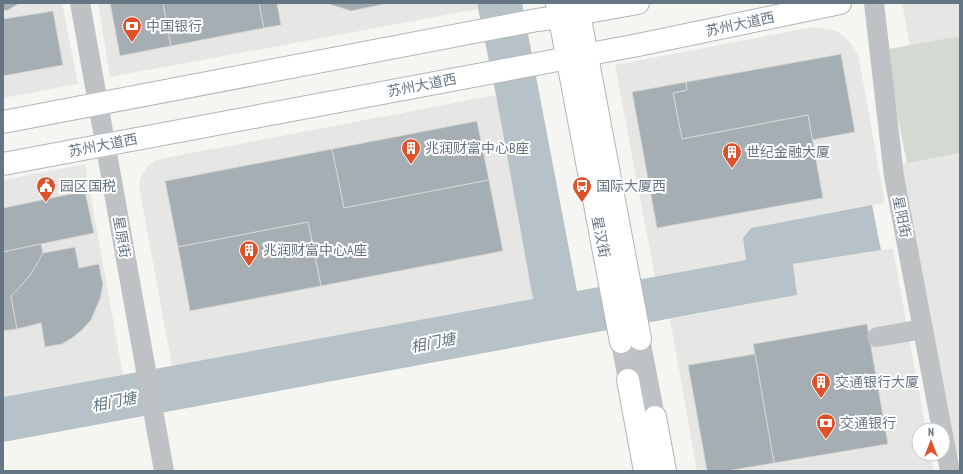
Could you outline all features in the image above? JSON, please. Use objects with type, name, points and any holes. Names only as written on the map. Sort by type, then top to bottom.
[{"type":"main road","points":[[3,122],[537,20],[568,9],[638,3]]},
{"type":"main road","name":"苏州大道西","points":[[3,164],[638,45],[840,3]]},
{"type":"main road","name":"星汉街","points":[[568,9],[567,58],[618,275],[630,341]]},
{"type":"main road","name":"星汉街","points":[[628,380],[645,471]]},
{"type":"main road","name":"星汉街","points":[[655,417],[665,471]]},
{"type":"street","name":"星原街","points":[[80,3],[164,471]]},
{"type":"street","name":"星阳街","points":[[874,3],[894,176],[940,422]]},
{"type":"street","points":[[877,337],[923,329]]},
{"type":"street","name":"星汉街","points":[[628,380],[630,341]]},
{"type":"street","name":"星汉街","points":[[630,341],[655,417]]},
{"type":"shaded area","points":[[3,3],[62,3],[78,84],[3,98]]},
{"type":"shaded area","points":[[98,3],[477,3],[478,9],[110,77]]},
{"type":"shaded area","points":[[902,3],[960,3],[960,456],[951,448],[951,422],[946,422],[892,166],[907,163],[884,50],[910,45]]},
{"type":"shaded area","name":"世纪金融大厦","points":[[813,27],[838,32],[848,40],[858,54],[885,203],[751,228],[743,238],[746,260],[655,277],[615,65]]},
{"type":"shaded area","points":[[960,36],[960,153],[907,163],[884,50]]},
{"type":"shaded area","points":[[496,95],[533,299],[172,366],[139,186],[141,176],[148,166],[156,160]]},
{"type":"shaded area","points":[[85,164],[123,375],[3,397],[3,180]]},
{"type":"shaded area","points":[[893,249],[925,422],[911,422],[911,462],[932,462],[934,471],[697,471],[670,319],[797,295],[792,264]]},
{"type":"water","name":"相门塘","points":[[477,3],[522,3],[577,291],[746,260],[743,238],[751,228],[872,205],[881,250],[793,264],[797,295],[3,442],[3,397],[533,299],[496,95]]},
{"type":"building","points":[[3,3],[20,3],[8,10],[3,11]]},
{"type":"building","points":[[110,3],[163,3],[171,46],[120,56]]},
{"type":"building","points":[[163,3],[259,3],[264,28],[171,46]]},
{"type":"building","points":[[259,3],[277,3],[281,25],[264,28]]},
{"type":"building","points":[[326,3],[389,3],[351,11]]},
{"type":"building","points":[[53,11],[63,65],[3,76],[3,19]]},
{"type":"building","points":[[841,54],[855,132],[812,140],[808,115],[682,139],[673,93],[687,90],[686,82]]},
{"type":"building","name":"世纪金融大厦","points":[[686,82],[687,90],[673,93],[682,139],[808,115],[823,198],[657,228],[632,92]]},
{"type":"building","name":"兆润财富中心B座","points":[[477,121],[489,180],[344,208],[332,149]]},
{"type":"building","points":[[332,149],[344,208],[489,180],[503,251],[321,286],[308,222],[178,247],[165,181]]},
{"type":"building","points":[[85,191],[94,233],[3,252],[3,208]]},
{"type":"building","name":"兆润财富中心A座","points":[[308,222],[321,286],[190,311],[178,247]]},
{"type":"building","points":[[41,244],[43,253],[38,263],[31,274],[11,296],[17,329],[3,331],[3,252]]},
{"type":"building","points":[[75,247],[79,268],[99,264],[103,285],[100,299],[91,320],[82,330],[62,344],[45,347],[41,323],[17,329],[11,296],[31,274],[43,253]]},
{"type":"building","name":"交通银行大厦","points":[[867,324],[888,444],[774,463],[753,344]]},
{"type":"building","points":[[755,354],[774,463],[727,471],[707,471],[688,365]]},
{"type":"place","name":"中国银行","points":[[132,43]]},
{"type":"place","name":"兆润财富中心B座","points":[[411,165]]},
{"type":"place","name":"世纪金融大厦","points":[[732,169]]},
{"type":"place","name":"园区国税","points":[[46,203]]},
{"type":"place","name":"国际大厦西","points":[[582,203]]},
{"type":"place","name":"兆润财富中心A座","points":[[249,267]]},
{"type":"place","name":"交通银行大厦","points":[[821,399]]},
{"type":"place","name":"交通银行","points":[[826,440]]}]
